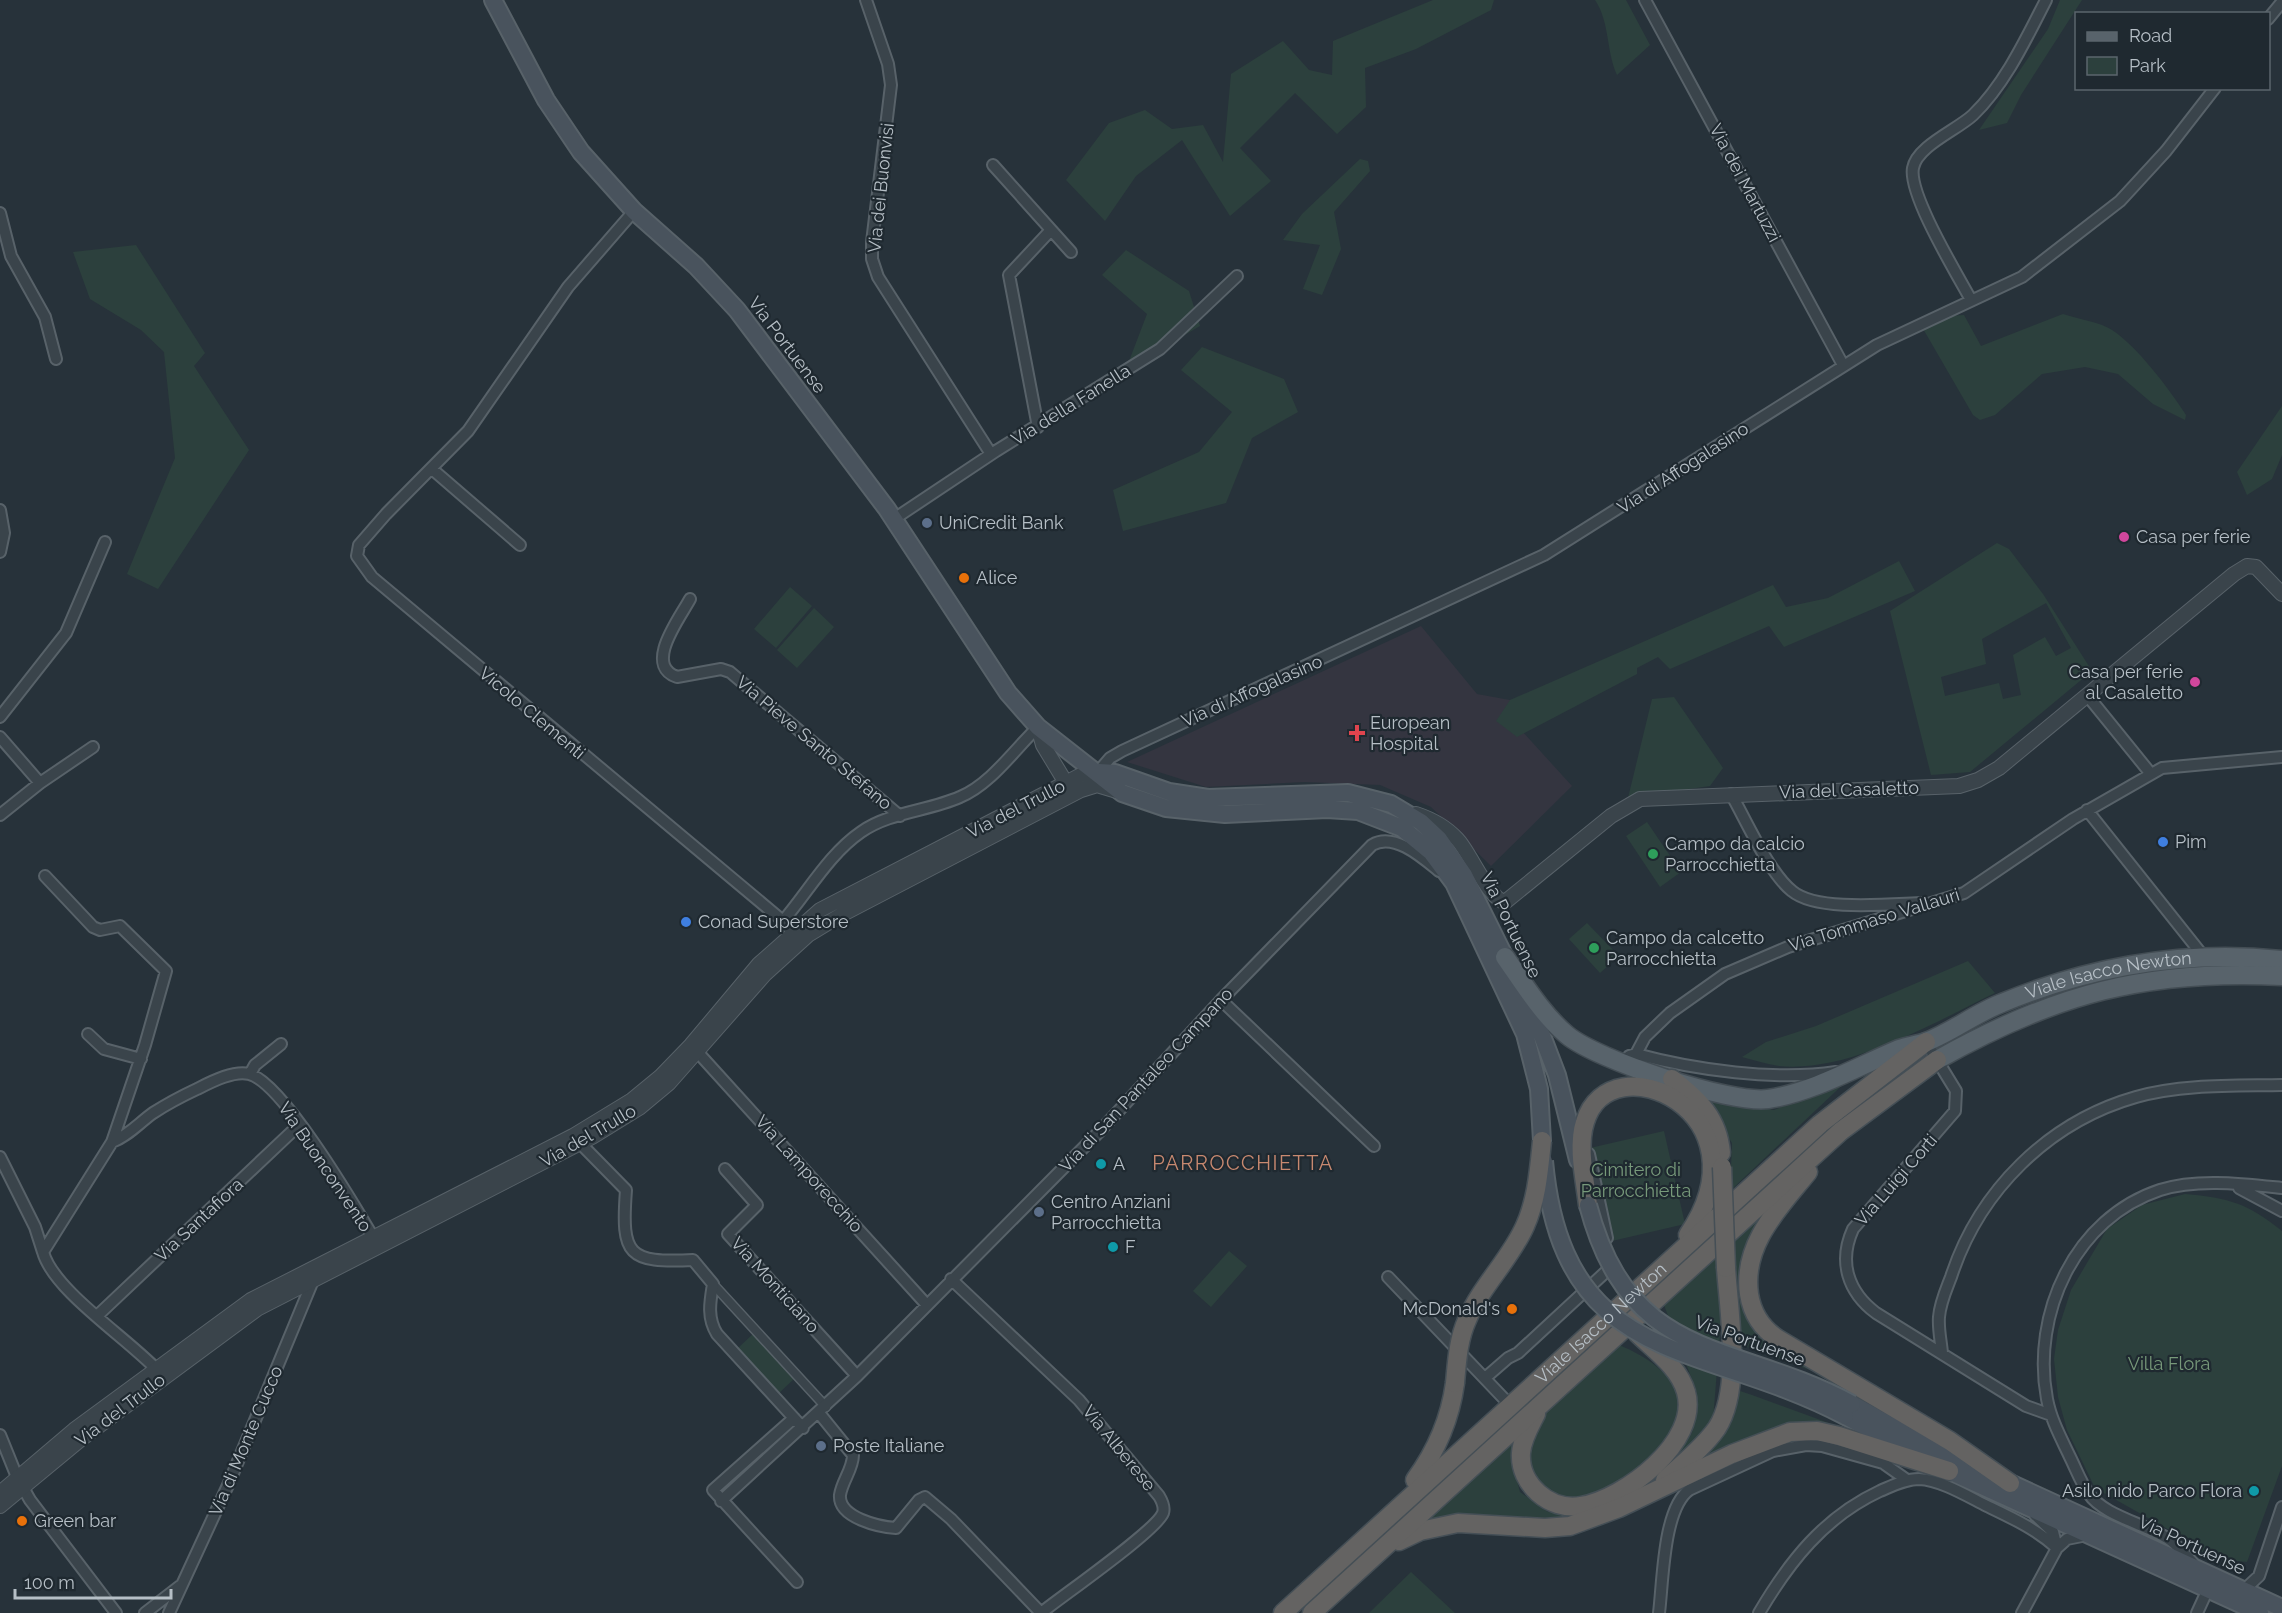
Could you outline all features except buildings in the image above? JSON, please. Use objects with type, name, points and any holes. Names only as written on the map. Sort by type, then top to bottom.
[{"type":"highway","name":"Viale Isacco Newton","points":[[1282,1613],[1820,1124],[1926,1042]]},
{"type":"highway","name":"Viale Isacco Newton","points":[[1312,1613],[1841,1131],[1937,1060]]},
{"type":"highway","points":[[1655,1490],[1711,1436],[1725,1410],[1730,1383],[1722,1167],[1717,1130],[1708,1111],[1672,1079]]},
{"type":"highway","points":[[1587,1205],[1584,1127],[1591,1110],[1605,1096],[1622,1089],[1635,1087],[1667,1093],[1686,1107],[1706,1137],[1713,1172],[1710,1196],[1700,1218],[1672,1259]]},
{"type":"highway","points":[[1841,1131],[1768,1222],[1758,1238],[1748,1271],[1752,1309],[1763,1328],[1773,1336],[1950,1441],[2010,1483]]},
{"type":"highway","points":[[1392,1514],[1437,1447],[1450,1412],[1460,1343],[1468,1318],[1511,1251],[1530,1213],[1537,1184],[1542,1141]]},
{"type":"highway","points":[[1540,1406],[1521,1448],[1524,1473],[1541,1496],[1569,1507],[1582,1506],[1608,1496],[1638,1478],[1658,1462],[1682,1432],[1688,1402],[1682,1381],[1672,1367],[1635,1332]]},
{"type":"highway","points":[[1384,1548],[1420,1531],[1458,1523],[1545,1528],[1570,1526],[1612,1511],[1770,1438],[1801,1431],[1848,1438],[1949,1471]]},
{"type":"main road","name":"Via Portuense","points":[[493,0],[562,125],[587,159],[634,211],[696,266],[737,310],[894,519],[1008,693],[1038,727],[1122,793],[1166,808],[1197,813],[1242,814],[1327,809],[1365,813],[1393,823],[1418,839],[1437,859],[1454,883],[1516,1013],[1531,1050],[1539,1089],[1550,1211],[1564,1252],[1577,1275],[1599,1302],[1635,1332],[1685,1356],[1848,1410],[2282,1608]]},
{"type":"main road","name":"Via Portuense","points":[[1098,772],[1115,773],[1150,787],[1193,796],[1244,799],[1341,793],[1372,798],[1405,811],[1428,827],[1454,858],[1505,957],[1544,1040],[1570,1124],[1587,1205],[1596,1235],[1609,1263],[1633,1298],[1657,1320],[1695,1344],[1817,1387],[1848,1410],[1949,1471],[2260,1613]]},
{"type":"main road","points":[[1505,957],[1557,1026],[1584,1047],[1614,1061],[1729,1096],[1766,1099],[1801,1089],[1857,1068],[1901,1048],[1926,1042]]},
{"type":"main road","name":"Viale Isacco Newton","points":[[1926,1042],[2002,1003],[2073,979],[2147,961],[2204,957],[2282,960]]},
{"type":"main road","name":"Viale Isacco Newton","points":[[1937,1060],[2007,1022],[2052,1005],[2149,980],[2228,974],[2282,976]]},
{"type":"street","name":"Via dei Buonvisi","points":[[866,0],[888,64],[891,85],[872,242],[873,263],[891,297],[991,454]]},
{"type":"street","name":"Via dei Martuzzi","points":[[1645,0],[1843,365]]},
{"type":"street","points":[[1971,300],[1916,194],[1912,168],[1923,150],[1973,114],[1988,98],[2025,40],[2046,0]]},
{"type":"street","points":[[2270,17],[2282,2]]},
{"type":"street","name":"Via di Affogalasino","points":[[1098,772],[1110,758],[1122,751],[1544,555],[1843,365],[1916,325],[2031,271],[2110,210],[2152,167],[2213,90]]},
{"type":"street","points":[[993,165],[1071,252]]},
{"type":"street","name":"Vicolo Clementi","points":[[634,211],[568,287],[468,431],[359,545],[357,556],[363,568],[573,748],[783,921],[796,937]]},
{"type":"street","points":[[0,213],[11,256],[45,317],[56,359]]},
{"type":"street","points":[[1038,427],[1009,275],[1051,230]]},
{"type":"street","name":"Via della Fanella","points":[[894,519],[991,454],[1038,427],[1160,349],[1237,276]]},
{"type":"street","points":[[432,469],[520,545]]},
{"type":"street","points":[[0,510],[4,533],[0,552]]},
{"type":"street","points":[[0,717],[66,633],[105,542]]},
{"type":"street","name":"Via del Casaletto","points":[[1405,811],[1437,823],[1457,839],[1494,896],[1505,902],[1611,816],[1633,802],[1648,798],[1968,784],[1999,768],[2234,574],[2247,566],[2256,567],[2282,594]]},
{"type":"street","name":"Via Pieve Santo Stefano","points":[[690,598],[663,650],[662,661],[667,671],[677,677],[721,669],[730,672],[900,816]]},
{"type":"street","points":[[2087,695],[2151,774]]},
{"type":"street","name":"Via del Trullo","points":[[783,921],[832,859],[852,838],[867,828],[945,803],[973,791],[1038,727]]},
{"type":"street","name":"Via Portuense","points":[[1038,727],[1043,745],[1066,783]]},
{"type":"street","points":[[0,736],[40,783]]},
{"type":"street","points":[[0,815],[40,783],[93,747]]},
{"type":"street","name":"Via Tommaso Vallauri","points":[[1636,1054],[1645,1037],[1670,1013],[1725,974],[1797,944],[1955,897],[1983,883],[2087,810],[2151,774],[2175,765],[2282,757]]},
{"type":"street","name":"Via del Trullo","points":[[796,937],[840,915],[916,868],[1066,783],[1081,775],[1098,772]]},
{"type":"street","name":"Via del Trullo","points":[[1081,790],[1098,772]]},
{"type":"street","name":"Via del Trullo","points":[[240,1314],[313,1280],[448,1204],[577,1139],[639,1095],[695,1049],[753,970],[796,937],[820,910],[916,868],[1081,790],[1100,785],[1122,793]]},
{"type":"street","points":[[1731,794],[1776,873],[1793,893],[1803,898],[1842,904],[1932,903]]},
{"type":"street","points":[[2087,810],[2204,957]]},
{"type":"street","name":"Via di San Pantaleo Campano","points":[[721,1501],[857,1376],[1091,1140],[1221,1000],[1375,843],[1389,841],[1402,846],[1424,859],[1454,883]]},
{"type":"street","points":[[44,1252],[112,1142],[141,1059],[166,970],[120,926],[100,930],[93,927],[45,876]]},
{"type":"street","points":[[803,897],[820,910]]},
{"type":"street","points":[[1221,1000],[1374,1146]]},
{"type":"street","points":[[1944,1032],[1954,1050]]},
{"type":"street","points":[[88,1034],[104,1049],[141,1059]]},
{"type":"street","points":[[1926,1042],[1937,1060]]},
{"type":"street","points":[[112,1142],[154,1113],[199,1088],[236,1074],[250,1074],[255,1065],[281,1044]]},
{"type":"street","name":"Via Lamporecchio","points":[[695,1049],[926,1304]]},
{"type":"street","points":[[1614,1061],[1636,1054],[1686,1065],[1749,1072],[1817,1074],[1857,1068]]},
{"type":"street","name":"Via Luigi Corti","points":[[1937,1060],[1956,1091],[1955,1111],[1858,1222],[1847,1243],[1845,1262],[1851,1285],[1865,1305],[2026,1406],[2051,1414]]},
{"type":"street","name":"Via Buonconvento","points":[[250,1074],[268,1087],[300,1124],[373,1237]]},
{"type":"street","points":[[1942,1353],[1940,1311],[1961,1249],[1992,1196],[2016,1168],[2038,1149],[2089,1116],[2136,1097],[2200,1088],[2282,1085]]},
{"type":"street","name":"Via Santafiora","points":[[98,1316],[300,1124]]},
{"type":"street","points":[[577,1139],[627,1190],[624,1228],[631,1248],[644,1259],[651,1261],[693,1260],[822,1410],[853,1455],[840,1494],[843,1507],[854,1517],[896,1528],[919,1500],[925,1497],[951,1519],[1041,1613]]},
{"type":"street","points":[[1485,1378],[1508,1358],[1518,1353],[1611,1267],[1589,1153]]},
{"type":"street","points":[[0,1157],[35,1227],[48,1266],[58,1280],[160,1372]]},
{"type":"street","name":"Via Monticiano","points":[[725,1170],[757,1205],[728,1234],[857,1376]]},
{"type":"street","points":[[2197,1568],[2169,1539],[2093,1499],[2051,1414],[2045,1383],[2046,1331],[2055,1296],[2081,1248],[2121,1210],[2154,1192],[2192,1184],[2282,1188]]},
{"type":"street","points":[[2233,1185],[2282,1211]]},
{"type":"street","name":"Via del Trullo","points":[[0,1493],[19,1482],[160,1372],[240,1314],[317,1265],[448,1204]]},
{"type":"street","name":"Via di Monte Cucco","points":[[168,1613],[229,1483],[313,1280],[317,1265]]},
{"type":"street","points":[[1388,1277],[1510,1405]]},
{"type":"street","name":"Via Alberese","points":[[951,1279],[1080,1400],[1159,1496],[1163,1505],[1162,1515],[1146,1533],[1041,1613]]},
{"type":"street","points":[[713,1284],[710,1319],[717,1335],[803,1428]]},
{"type":"street","points":[[794,1418],[713,1490],[797,1582]]},
{"type":"street","points":[[0,1435],[19,1482],[116,1613]]},
{"type":"street","points":[[1659,1613],[1672,1518],[1681,1496],[1689,1490],[1773,1451],[1806,1444],[1822,1446],[1883,1463],[1907,1480]]},
{"type":"street","points":[[1759,1613],[1791,1563],[1822,1529],[1861,1501],[1907,1480],[1931,1481],[1980,1502],[2030,1527],[2057,1548]]},
{"type":"street","name":"Via del Trullo","points":[[0,1506],[19,1482]]},
{"type":"street","points":[[2026,1507],[2053,1532],[2057,1548]]},
{"type":"street","points":[[2244,1590],[2259,1576],[2282,1507]]},
{"type":"street","points":[[2022,1613],[2057,1548],[2067,1539],[2088,1535]]},
{"type":"street","points":[[145,1613],[182,1585]]},
{"type":"street","points":[[2197,1613],[2208,1589]]},
{"type":"shaded area","name":"European Hospital","points":[[1421,626],[1477,694],[1510,700],[1512,720],[1572,786],[1491,866],[1431,807],[1380,785],[1304,782],[1206,787],[1127,762]]},
{"type":"green space","points":[[1433,0],[1494,0],[1491,10],[1416,49],[1365,68],[1366,107],[1337,134],[1295,93],[1240,148],[1271,181],[1230,216],[1182,140],[1136,176],[1105,221],[1066,180],[1109,123],[1145,110],[1172,129],[1203,125],[1223,162],[1231,74],[1283,41],[1309,70],[1332,75],[1333,41]]},
{"type":"green space","points":[[1595,0],[1626,0],[1650,45],[1617,75],[1606,27]]},
{"type":"green space","points":[[2060,0],[2082,0],[2021,95],[2007,123],[1979,130],[2048,29]]},
{"type":"green space","points":[[1360,159],[1368,161],[1370,171],[1334,212],[1341,249],[1322,295],[1303,289],[1320,245],[1283,240],[1302,214]]},
{"type":"green space","points":[[136,245],[205,353],[194,366],[249,450],[158,589],[127,574],[175,458],[164,352],[141,330],[90,299],[73,252]]},
{"type":"green space","points":[[1126,250],[1189,291],[1200,326],[1126,369],[1147,314],[1102,275]]},
{"type":"green space","points":[[2063,314],[2101,325],[2122,337],[2162,381],[2186,415],[2185,420],[2153,404],[2118,374],[2085,367],[2042,374],[1995,415],[1980,420],[1973,415],[1922,327],[1949,316],[1964,315],[1981,346]]},
{"type":"green space","points":[[1202,347],[1284,379],[1298,412],[1252,438],[1226,503],[1123,531],[1113,490],[1199,452],[1232,412],[1181,370]]},
{"type":"green space","points":[[2282,406],[2282,455],[2272,479],[2247,495],[2237,472]]},
{"type":"green space","points":[[1997,543],[2009,549],[2043,594],[2092,671],[1970,772],[1931,775],[1890,611]],"holes":[[[2046,603],[2071,648],[2056,656],[2045,637],[2013,655],[2021,695],[2003,699],[1999,683],[1945,696],[1941,677],[1986,664],[1982,639]]]},
{"type":"green space","points":[[1899,561],[1915,591],[1784,647],[1769,626],[1670,669],[1658,657],[1637,668],[1637,674],[1517,737],[1496,721],[1510,700],[1773,585],[1786,607],[1828,598]]},
{"type":"green space","points":[[790,587],[812,606],[776,648],[754,629]]},
{"type":"green space","points":[[814,608],[834,627],[797,668],[777,650]]},
{"type":"green space","points":[[1674,697],[1723,768],[1710,786],[1628,798],[1652,699]]},
{"type":"green space","name":"Campo da calcio Parrocchietta","points":[[1647,822],[1681,872],[1660,887],[1626,836]]},
{"type":"green space","name":"Campo da calcetto Parrocchietta","points":[[1587,923],[1619,956],[1600,973],[1569,939]]},
{"type":"green space","points":[[1968,961],[1995,993],[1890,1043],[1834,1062],[1806,1066],[1779,1066],[1742,1057],[1766,1042],[1816,1026]]},
{"type":"green space","points":[[1852,1076],[1730,1191],[1732,1143],[1704,1098],[1774,1110]]},
{"type":"green space","name":"Cimitero di Parrocchietta","points":[[1664,1131],[1685,1224],[1612,1241],[1590,1148]]},
{"type":"green space","points":[[1782,1191],[1754,1228],[1742,1286],[1758,1333],[1818,1373],[1736,1343],[1735,1238]]},
{"type":"green space","name":"Villa Flora","points":[[2185,1194],[2226,1200],[2248,1208],[2282,1231],[2282,1466],[2247,1562],[2210,1558],[2173,1532],[2095,1488],[2067,1430],[2058,1397],[2054,1359],[2058,1330],[2071,1290],[2107,1229],[2142,1205]]},
{"type":"green space","points":[[1229,1251],[1247,1266],[1211,1307],[1193,1291]]},
{"type":"green space","points":[[1716,1254],[1721,1320],[1713,1420],[1669,1470],[1635,1494],[1557,1524],[1418,1525],[1515,1441],[1512,1462],[1520,1492],[1548,1512],[1581,1514],[1662,1466],[1692,1433],[1697,1393],[1664,1305]]},
{"type":"green space","points":[[754,1333],[795,1378],[778,1394],[737,1349]]},
{"type":"green space","points":[[1619,1345],[1650,1361],[1667,1377],[1679,1396],[1682,1407],[1681,1417],[1669,1440],[1660,1451],[1620,1485],[1596,1494],[1552,1499],[1531,1481],[1526,1461],[1529,1441],[1539,1422],[1553,1404],[1587,1371]]},
{"type":"green space","points":[[1737,1390],[1848,1430],[1825,1428],[1682,1472]]},
{"type":"green space","points":[[1411,1572],[1455,1613],[1369,1613]]},
{"type":"place","name":"UniCredit Bank","points":[[927,523]]},
{"type":"place","name":"Casa per ferie","points":[[2124,537]]},
{"type":"place","name":"Alice","points":[[964,578]]},
{"type":"place","name":"Casa per ferie al Casaletto","points":[[2195,682]]},
{"type":"place","name":"European Hospital","points":[[1357,733]]},
{"type":"place","name":"Pim","points":[[2163,842]]},
{"type":"place","name":"Campo da calcio Parrocchietta","points":[[1653,854]]},
{"type":"place","name":"Conad Superstore","points":[[686,922]]},
{"type":"place","name":"Campo da calcetto Parrocchietta","points":[[1594,948]]},
{"type":"place","name":"A","points":[[1101,1164]]},
{"type":"place","name":"Centro Anziani Parrocchietta","points":[[1039,1212]]},
{"type":"place","name":"F","points":[[1113,1247]]},
{"type":"place","name":"McDonald's","points":[[1512,1309]]},
{"type":"place","name":"Poste Italiane","points":[[821,1446]]},
{"type":"place","name":"Asilo nido Parco Flora","points":[[2254,1491]]},
{"type":"place","name":"Green bar","points":[[22,1521]]},
{"type":"district","name":"PARROCCHIETTA","points":[[1243,1163]]}]
